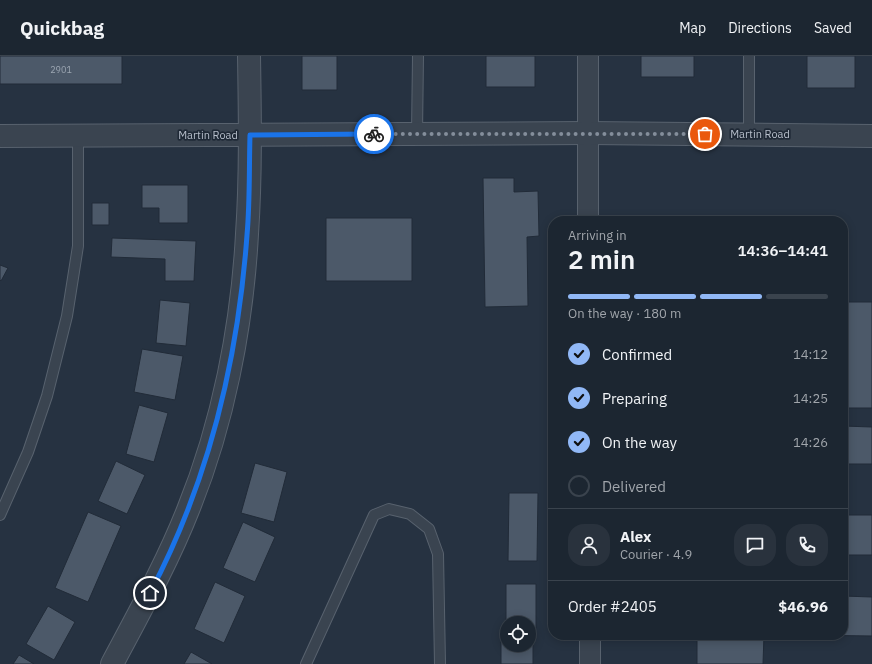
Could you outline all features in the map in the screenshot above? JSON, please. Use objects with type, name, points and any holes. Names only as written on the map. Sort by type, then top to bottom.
[{"type":"street","points":[[112,664],[171,551],[189,509],[207,457],[221,403],[232,353],[242,292],[247,235],[250,135],[249,56]]},
{"type":"street","points":[[588,56],[588,216]]},
{"type":"street","name":"Martin Road","points":[[0,136],[588,133],[872,136]]},
{"type":"street","points":[[590,640],[590,664]]},
{"type":"lane","points":[[417,134],[418,56]]},
{"type":"lane","points":[[749,56],[749,134]]},
{"type":"lane","points":[[0,515],[28,452],[48,396],[67,316],[78,246],[78,136]]},
{"type":"lane","points":[[306,664],[374,515],[390,509],[410,514],[429,529],[438,554],[440,664]]},
{"type":"building","points":[[0,56],[122,56],[122,84],[0,84]]},
{"type":"building","points":[[302,56],[337,56],[337,90],[302,90]]},
{"type":"building","points":[[486,56],[535,56],[535,87],[486,87]]},
{"type":"building","points":[[641,56],[694,56],[694,77],[641,77]]},
{"type":"building","points":[[807,56],[855,56],[855,88],[807,88]]},
{"type":"building","points":[[483,178],[514,178],[514,192],[538,191],[539,236],[527,237],[528,306],[485,307]]},
{"type":"building","points":[[142,185],[188,185],[188,223],[159,223],[159,208],[142,208]]},
{"type":"building","points":[[92,203],[109,203],[109,225],[92,225]]},
{"type":"building","points":[[326,218],[412,218],[412,281],[326,281]]},
{"type":"building","points":[[112,238],[196,241],[194,281],[165,281],[165,259],[111,257]]},
{"type":"building","points":[[0,265],[8,268],[1,281],[0,280]]},
{"type":"building","points":[[160,300],[190,303],[186,346],[156,343]]},
{"type":"building","points":[[848,302],[872,302],[872,408],[848,408]]},
{"type":"building","points":[[142,349],[183,356],[175,400],[134,392]]},
{"type":"building","points":[[139,405],[168,413],[154,462],[126,454]]},
{"type":"building","points":[[848,426],[872,427],[872,464],[848,464]]},
{"type":"building","points":[[116,461],[145,475],[127,514],[98,501]]},
{"type":"building","points":[[255,463],[287,472],[274,522],[241,513]]},
{"type":"building","points":[[509,493],[538,493],[537,561],[508,561]]},
{"type":"building","points":[[88,512],[121,526],[88,602],[55,588]]},
{"type":"building","points":[[848,515],[872,515],[872,555],[848,555]]},
{"type":"building","points":[[243,522],[275,537],[255,582],[223,568]]},
{"type":"building","points":[[215,582],[245,596],[224,643],[194,629]]},
{"type":"building","points":[[506,584],[536,584],[536,616],[506,616]]},
{"type":"building","points":[[848,596],[872,597],[872,636],[848,636]]},
{"type":"building","points":[[48,606],[75,622],[54,660],[26,644]]},
{"type":"building","points":[[697,640],[764,640],[763,664],[697,664]]},
{"type":"building","points":[[191,652],[212,664],[184,664]]},
{"type":"building","points":[[501,652],[533,652],[533,664],[501,664]]},
{"type":"building","points":[[19,655],[34,664],[13,664]]},
{"type":"way so far","points":[[374,134],[705,134]]},
{"type":"route","points":[[150,593],[168,558],[189,509],[207,457],[232,353],[242,292],[247,235],[250,135],[374,134]]}]
